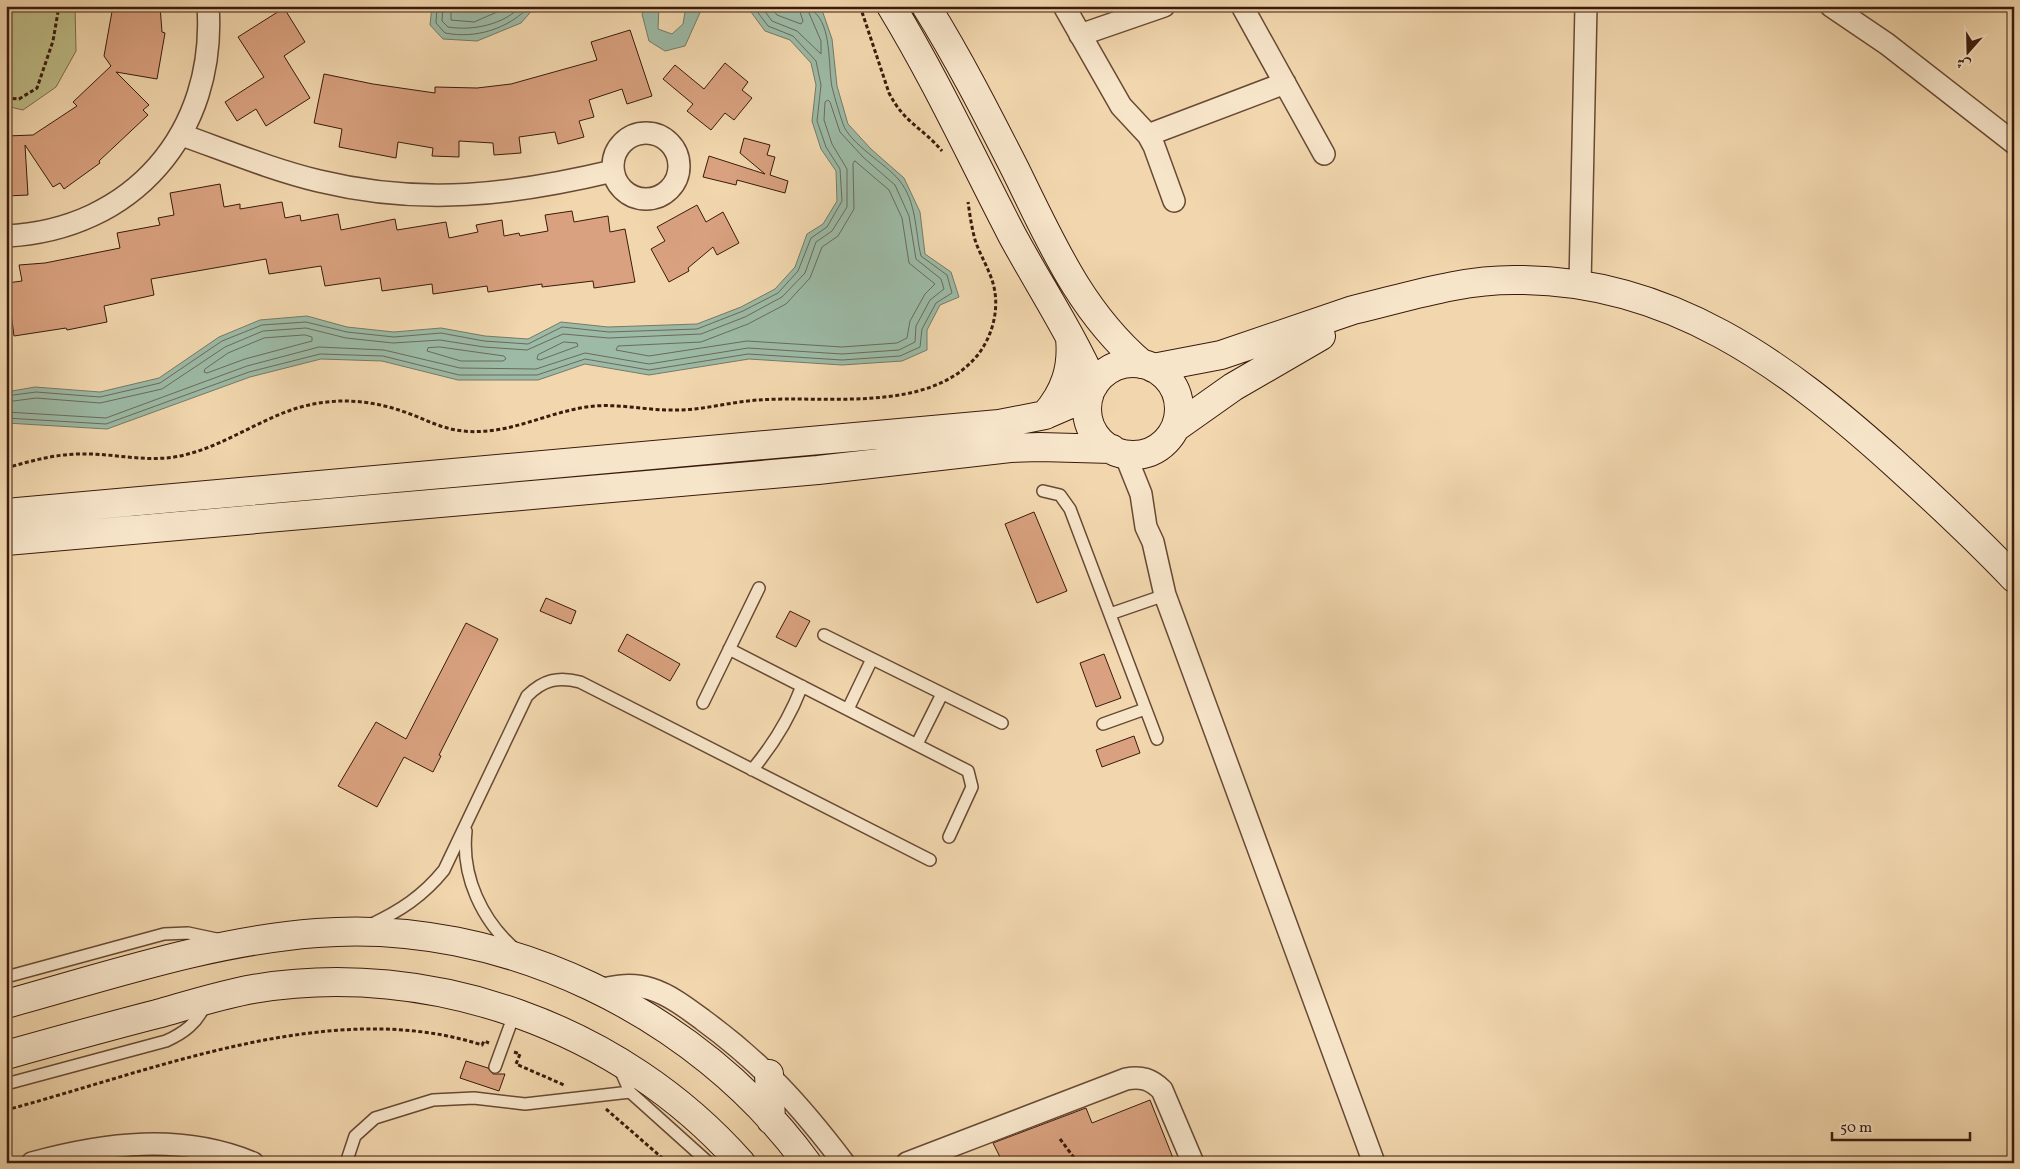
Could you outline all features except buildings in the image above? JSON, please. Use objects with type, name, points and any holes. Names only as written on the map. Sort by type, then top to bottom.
[{"type":"street","points":[[6,236],[51,230],[103,210],[147,177],[182,135],[203,79],[208,49],[208,6]]},
{"type":"street","points":[[891,6],[969,147],[1034,275],[1070,336],[1091,391]]},
{"type":"street","points":[[926,6],[980,100],[1071,281],[1102,326],[1148,366],[1164,374],[1176,394],[1179,406],[1175,428]]},
{"type":"street","points":[[1064,6],[1121,106],[1148,135],[1154,146],[1174,201]]},
{"type":"street","points":[[1080,35],[1164,6]]},
{"type":"street","points":[[1242,6],[1324,154]]},
{"type":"street","points":[[1580,284],[1582,120],[1586,6]]},
{"type":"street","points":[[1831,6],[1887,44],[2014,143]]},
{"type":"street","points":[[1148,135],[1285,83]]},
{"type":"street","points":[[182,135],[278,169],[319,181],[404,194],[489,194],[531,189],[613,171]]},
{"type":"street","points":[[1374,1163],[1166,595],[1153,542],[1146,526],[1141,494],[1119,452],[1099,440],[1091,427],[1087,412],[1091,391],[1103,374],[1115,367],[1128,363],[1148,366],[1221,355],[1353,310],[1465,283],[1518,280],[1580,284],[1648,300],[1700,321],[1724,334],[1788,376],[1864,435],[1957,520],[2014,578]]},
{"type":"street","points":[[6,541],[818,470],[1010,448],[1040,447],[1119,452],[1137,455],[1160,446],[1175,428],[1270,364],[1375,306]]},
{"type":"street","points":[[1045,415],[1056,402],[1070,371],[1070,336]]},
{"type":"street","points":[[6,512],[999,424],[1045,415],[1091,391]]},
{"type":"street","points":[[6,1004],[194,953],[276,937],[359,930],[463,944],[531,961],[598,990],[662,1028],[721,1072],[771,1120],[807,1163]]},
{"type":"street","points":[[6,1055],[208,998],[254,989],[348,982],[396,985],[442,992],[515,1012],[576,1037],[618,1060],[657,1086],[694,1116],[741,1163]]},
{"type":"street","points":[[598,990],[618,986],[638,986],[664,994],[731,1041],[769,1074],[807,1115],[844,1163]]},
{"type":"street","points":[[769,1074],[771,1120]]},
{"type":"street","points":[[907,1163],[1014,1120],[1126,1078],[1136,1077],[1155,1083],[1162,1090],[1193,1163]]},
{"type":"street","points":[[32,1163],[95,1148],[147,1143],[198,1148],[253,1163]]},
{"type":"lane","points":[[1043,491],[1052,491],[1066,501],[1157,739]]},
{"type":"lane","points":[[703,703],[759,588]]},
{"type":"lane","points":[[1110,614],[1166,595]]},
{"type":"lane","points":[[824,635],[1002,723]]},
{"type":"lane","points":[[729,649],[964,768],[971,776],[972,787],[949,837]]},
{"type":"lane","points":[[848,709],[872,659]]},
{"type":"lane","points":[[359,930],[406,907],[433,884],[453,855],[468,819],[527,696],[537,686],[551,680],[566,678],[580,682],[930,860]]},
{"type":"lane","points":[[752,770],[776,739],[802,686]]},
{"type":"lane","points":[[918,744],[942,694]]},
{"type":"lane","points":[[1102,724],[1145,709]]},
{"type":"lane","points":[[468,819],[466,860],[470,880],[480,904],[500,934],[531,961]]},
{"type":"lane","points":[[6,977],[164,934],[188,933],[234,944]]},
{"type":"lane","points":[[6,1084],[166,1041],[188,1029],[196,1020],[208,998]]},
{"type":"lane","points":[[495,1067],[515,1012]]},
{"type":"lane","points":[[618,1060],[622,1078],[630,1092],[709,1163]]},
{"type":"lane","points":[[346,1163],[355,1136],[375,1118],[433,1100],[460,1097],[525,1104],[630,1092]]},
{"type":"path","points":[[6,98],[26,96],[38,88],[53,41],[59,6]]},
{"type":"path","points":[[860,6],[889,93],[896,106],[914,127],[938,146],[948,158]]},
{"type":"path","points":[[6,468],[48,457],[82,454],[148,459],[175,457],[216,445],[290,409],[328,402],[348,401],[377,404],[443,427],[482,432],[515,426],[560,412],[594,406],[688,410],[753,400],[884,398],[930,388],[964,370],[978,356],[988,339],[994,321],[996,302],[993,283],[976,243],[968,200]]},
{"type":"path","points":[[6,1110],[237,1046],[309,1034],[373,1029],[417,1031],[458,1037],[482,1045],[484,1041],[520,1054],[516,1064],[588,1097],[615,1115],[668,1163]]},
{"type":"path","points":[[1060,1139],[1078,1163]]},
{"type":"shaded area","points":[[6,6],[75,6],[76,51],[56,87],[23,110],[6,106]]},
{"type":"water","points":[[432,6],[536,6],[521,23],[477,41],[443,39],[430,25]]},
{"type":"water","points":[[647,6],[659,6],[658,29],[672,34],[683,24],[686,6],[703,6],[685,46],[665,51],[649,41],[642,14]]},
{"type":"water","points":[[743,6],[812,6],[822,10],[832,39],[837,86],[848,124],[871,149],[904,178],[920,212],[925,254],[951,272],[959,297],[940,305],[927,330],[927,350],[902,361],[842,365],[749,359],[649,375],[585,364],[538,380],[458,380],[382,361],[321,359],[250,377],[107,429],[6,423],[6,392],[35,387],[100,392],[159,378],[219,337],[260,320],[307,316],[347,327],[394,332],[441,328],[485,336],[528,339],[561,322],[608,327],[697,324],[741,307],[775,289],[795,267],[807,234],[823,224],[837,201],[836,171],[821,149],[812,121],[816,85],[811,63],[790,40],[765,31],[748,8]]}]
